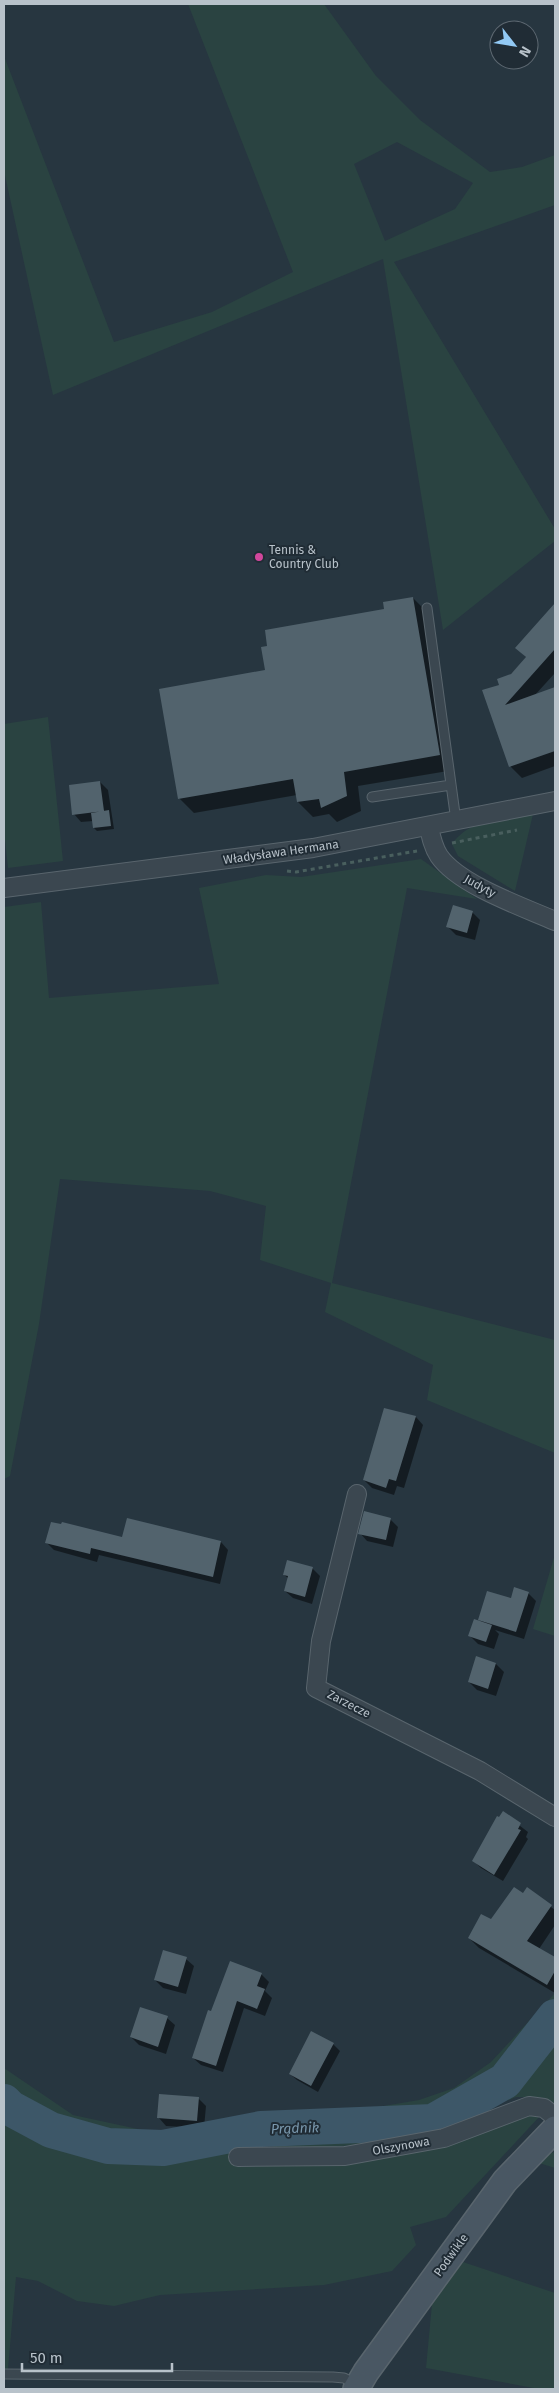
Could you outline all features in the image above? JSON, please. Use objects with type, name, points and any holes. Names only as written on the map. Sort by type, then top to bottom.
[{"type":"street","name":"Władysława Hermana","points":[[4,888],[287,852],[429,827],[555,801]]},
{"type":"street","name":"Judyty","points":[[429,827],[434,848],[439,856],[456,872],[499,896],[555,921]]},
{"type":"street","name":"Zarzecze","points":[[357,1494],[321,1641],[316,1688],[480,1771],[555,1817]]},
{"type":"street","name":"Olszynowa","points":[[238,2157],[345,2156],[444,2138],[529,2106],[544,2108],[555,2117]]},
{"type":"street","name":"Podwikle","points":[[357,2387],[505,2181],[555,2129]]},
{"type":"lane","points":[[427,608],[456,821]]},
{"type":"lane","points":[[372,797],[451,786]]},
{"type":"lane","points":[[4,2374],[333,2377],[344,2378],[357,2387]]},
{"type":"path","points":[[449,844],[526,828]]},
{"type":"green space","points":[[188,4],[324,4],[376,76],[420,120],[490,172],[522,167],[555,155],[555,205],[394,262],[555,529],[555,541],[443,630],[383,259],[53,395],[4,171],[4,56],[114,342],[212,312],[293,272]],"holes":[[[397,142],[473,183],[455,209],[385,241],[354,164]]]},
{"type":"green space","points":[[48,717],[63,861],[8,868],[4,831],[4,724]]},
{"type":"green space","points":[[533,814],[515,891],[458,856],[452,844],[459,835],[478,824]]},
{"type":"green space","points":[[421,859],[477,899],[407,888],[332,1283],[555,1340],[555,1453],[427,1400],[433,1365],[325,1312],[331,1283],[260,1260],[266,1206],[210,1191],[60,1179],[39,1324],[10,1476],[4,1479],[4,907],[41,902],[49,998],[219,984],[199,888],[266,875],[301,877]]},
{"type":"green space","points":[[555,1554],[555,1636],[533,1629]]},
{"type":"green space","points":[[555,1993],[555,2108],[529,2097],[516,2097],[432,2130],[367,2144],[281,2151],[256,2137],[253,2123],[313,2118],[419,2100],[454,2088],[491,2062]]},
{"type":"green space","points":[[4,2068],[73,2115],[161,2134],[233,2126],[237,2167],[335,2163],[521,2113],[540,2116],[446,2217],[410,2227],[416,2245],[392,2271],[324,2285],[160,2295],[114,2306],[77,2301],[38,2281],[16,2277],[8,2369],[4,2369]]},
{"type":"green space","points":[[555,2152],[555,2168],[536,2162],[544,2154]]},
{"type":"green space","points":[[463,2262],[555,2293],[555,2389],[539,2389],[426,2368],[432,2304]]},
{"type":"building","points":[[413,597],[440,755],[344,772],[347,796],[321,808],[319,799],[297,802],[293,779],[178,799],[159,689],[265,670],[261,647],[267,646],[265,630],[384,609],[383,602]]},
{"type":"building","points":[[555,603],[555,649],[505,705],[555,687],[555,751],[509,767],[482,690],[499,685],[497,679],[511,674],[526,657],[515,648]]},
{"type":"building","points":[[100,781],[104,811],[72,815],[69,785]]},
{"type":"building","points":[[109,810],[111,826],[93,828],[91,813]]},
{"type":"building","points":[[453,905],[473,911],[467,933],[446,927]]},
{"type":"building","points":[[384,1408],[416,1416],[396,1481],[389,1479],[386,1488],[363,1480]]},
{"type":"building","points":[[364,1511],[391,1518],[386,1540],[358,1534]]},
{"type":"building","points":[[127,1518],[221,1541],[213,1577],[91,1548],[90,1554],[45,1543],[51,1522],[61,1524],[62,1522],[122,1537]]},
{"type":"building","points":[[287,1560],[313,1567],[305,1597],[284,1591],[288,1576],[283,1575]]},
{"type":"building","points":[[514,1587],[529,1592],[516,1632],[478,1620],[487,1591],[511,1598]]},
{"type":"building","points":[[474,1619],[492,1625],[486,1642],[468,1636]]},
{"type":"building","points":[[476,1656],[496,1663],[488,1689],[468,1682]]},
{"type":"building","points":[[503,1811],[521,1823],[518,1829],[521,1830],[494,1875],[472,1861],[497,1816],[499,1817]]},
{"type":"building","points":[[514,1887],[523,1893],[527,1887],[552,1905],[527,1941],[555,1957],[555,1971],[547,1985],[468,1938],[481,1914],[491,1919]]},
{"type":"building","points":[[163,1950],[187,1957],[178,1987],[154,1980]]},
{"type":"building","points":[[230,1961],[262,1973],[257,1986],[265,1989],[257,2009],[237,2001],[216,2066],[192,2058],[208,2010],[211,2011]]},
{"type":"building","points":[[140,2007],[168,2016],[158,2047],[130,2037]]},
{"type":"building","points":[[311,2031],[334,2043],[311,2086],[289,2074]]},
{"type":"building","points":[[159,2094],[199,2097],[197,2121],[157,2118]]},
{"type":"waterway","name":"Prądnik","points":[[4,2102],[10,2108],[51,2130],[108,2146],[163,2148],[261,2129],[433,2122],[505,2081],[555,2017]]},
{"type":"place","name":"Tennis & Country Club","points":[[259,557]]}]
